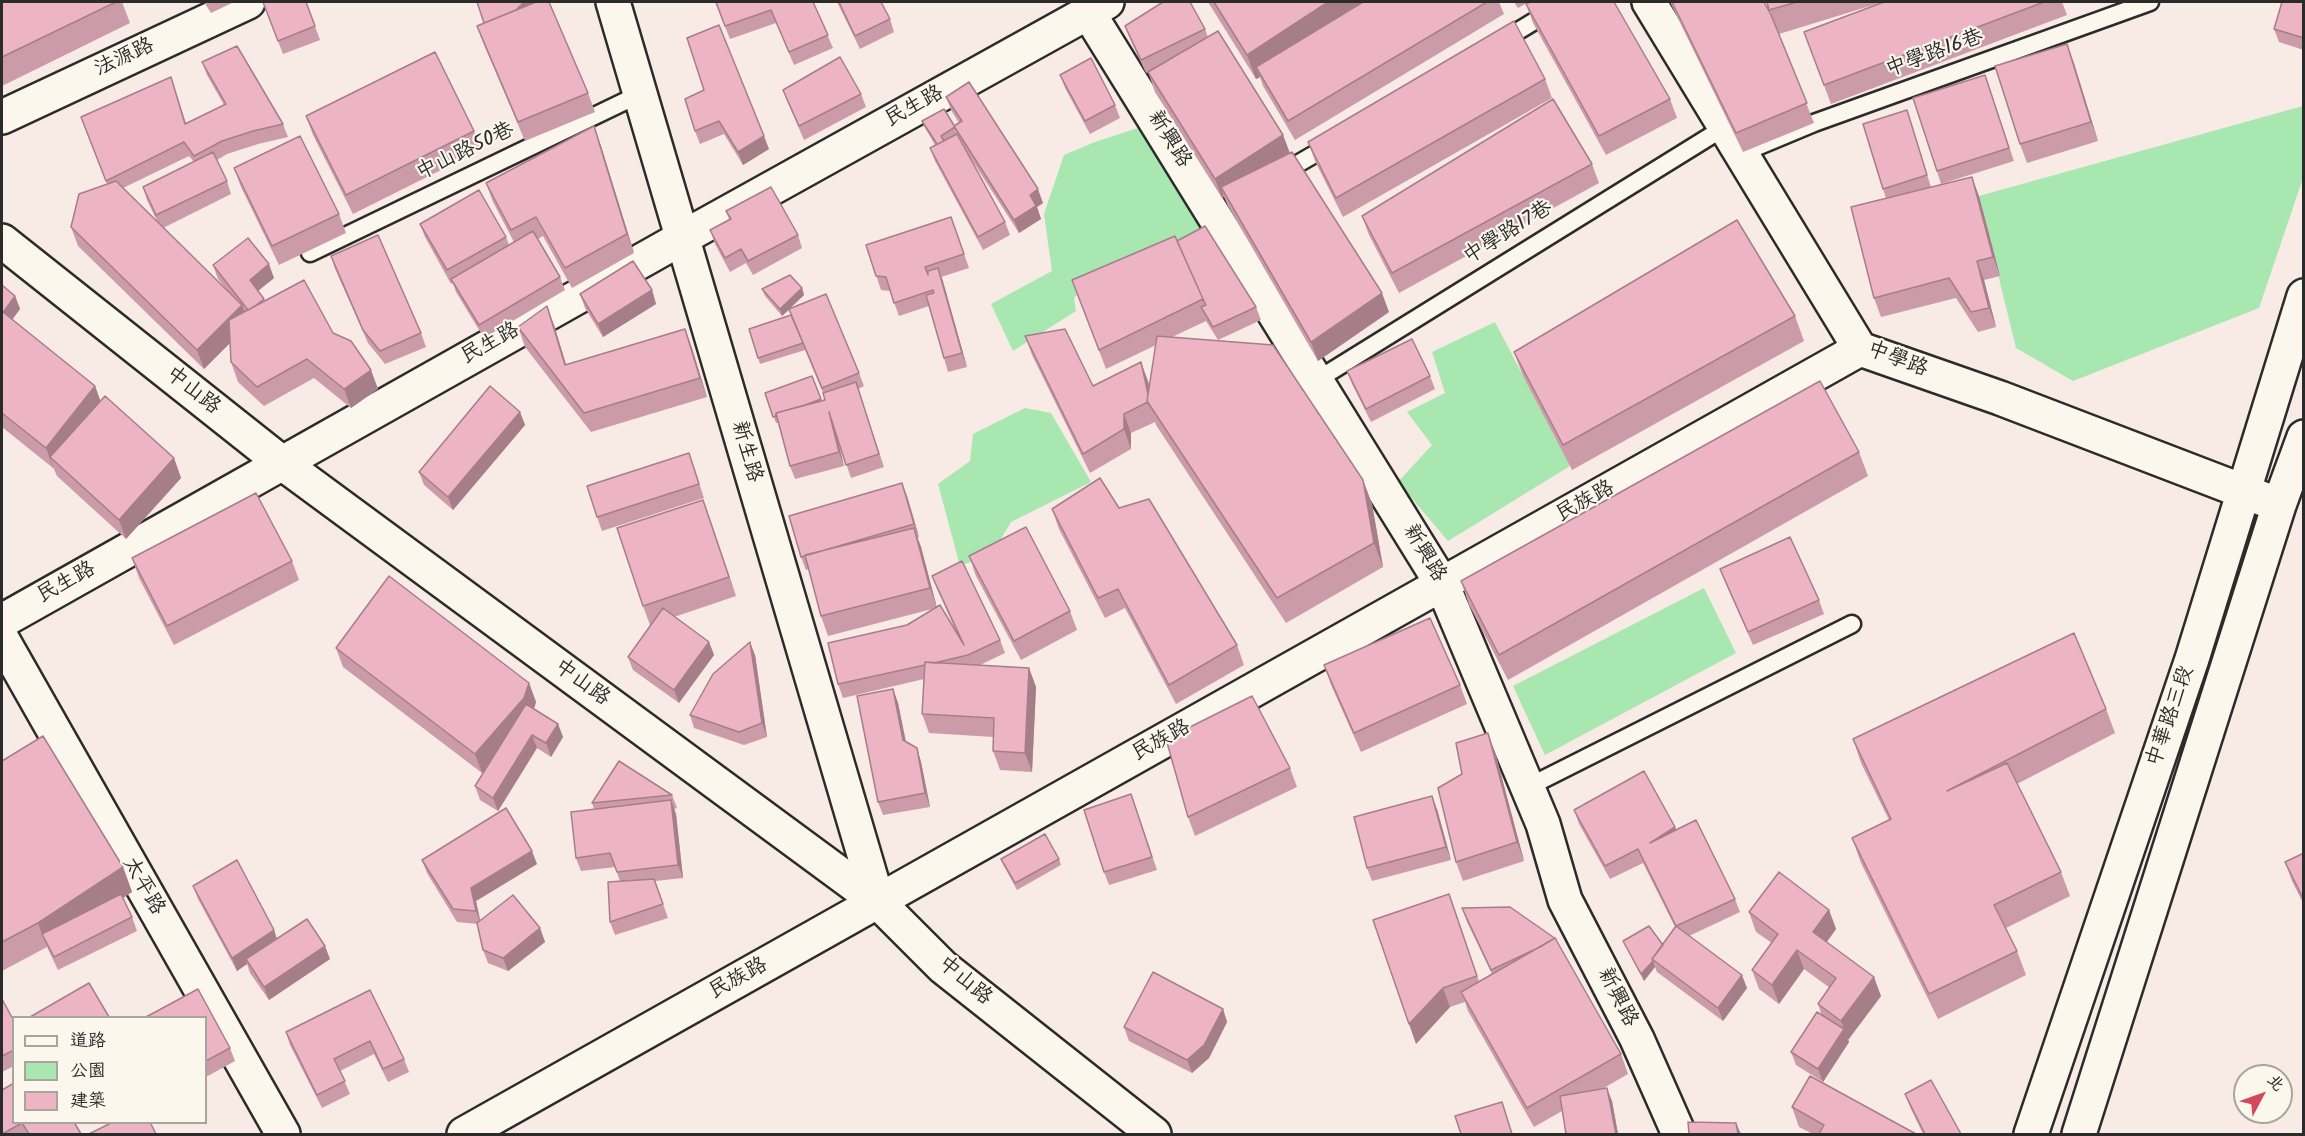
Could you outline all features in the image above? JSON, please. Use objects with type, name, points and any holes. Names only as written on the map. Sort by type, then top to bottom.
[{"type":"street","name":"法源路","points":[[2,117],[248,2]]},
{"type":"street","name":"新生路","points":[[613,2],[878,902]]},
{"type":"street","name":"中學路","points":[[1649,2],[1860,349],[2000,398],[2279,505]]},
{"type":"street","name":"新興路","points":[[1098,7],[1221,210],[1317,380],[1442,584],[1543,824],[1566,900],[1637,1039],[1679,1134]]},
{"type":"street","name":"民生路","points":[[2,621],[1098,7]]},
{"type":"street","name":"中山路","points":[[2,241],[282,463],[878,902],[943,967],[1154,1134]]},
{"type":"street","name":"中華路三段","points":[[2031,1134],[2192,659],[2304,296]]},
{"type":"street","name":"民族路","points":[[464,1134],[1860,349]]},
{"type":"street","name":"中華路三段","points":[[2079,1134],[2279,505],[2304,437]]},
{"type":"street","name":"太平路","points":[[2,639],[283,1134]]},
{"type":"lane","points":[[1482,54],[1566,2]]},
{"type":"lane","name":"中學路16巷","points":[[1731,137],[1743,152],[1814,123],[2150,2]]},
{"type":"lane","name":"中山路50巷","points":[[310,253],[640,94]]},
{"type":"lane","points":[[1268,182],[1350,133]]},
{"type":"lane","name":"中學路17巷","points":[[1317,380],[1731,137]]},
{"type":"lane","points":[[1528,786],[1852,624]]},
{"type":"green space","points":[[2303,106],[2303,178],[2259,308],[2073,381],[2016,348],[1979,196]]},
{"type":"green space","points":[[1144,126],[1201,230],[1081,290],[1074,298],[1076,311],[1013,351],[991,304],[1052,271],[1044,214],[1064,155]]},
{"type":"green space","points":[[1495,322],[1570,466],[1448,541],[1398,482],[1432,445],[1407,412],[1445,393],[1432,352]]},
{"type":"green space","points":[[1025,408],[1051,413],[1091,482],[1011,522],[992,554],[960,566],[938,484],[970,461],[973,434]]},
{"type":"green space","points":[[1704,588],[1736,653],[1545,755],[1513,686]]},
{"type":"building","points":[[2,2],[116,2],[2,57]]},
{"type":"building","points":[[263,2],[306,2],[315,26],[278,41]]},
{"type":"building","points":[[477,2],[524,2],[516,10],[484,23]]},
{"type":"building","points":[[536,2],[549,2],[588,93],[518,122],[477,26]]},
{"type":"building","points":[[716,2],[813,2],[828,35],[789,52],[771,10],[725,26]]},
{"type":"building","points":[[839,2],[881,2],[890,19],[855,36]]},
{"type":"building","points":[[1163,2],[1190,2],[1205,29],[1141,60],[1125,26]]},
{"type":"building","points":[[1214,2],[1328,2],[1247,55]]},
{"type":"building","points":[[1363,2],[1487,2],[1288,121],[1256,67]]},
{"type":"building","points":[[1530,2],[1614,2],[1670,99],[1599,136],[1526,4]]},
{"type":"building","points":[[1672,2],[1764,2],[1807,103],[1736,133]]},
{"type":"building","points":[[1767,2],[1797,2],[1769,10]]},
{"type":"building","points":[[1884,2],[2044,2],[1824,85],[1804,32]]},
{"type":"building","points":[[2282,2],[2304,2],[2304,38],[2274,29]]},
{"type":"building","points":[[1514,21],[1545,79],[1336,198],[1308,142]]},
{"type":"building","points":[[719,25],[764,136],[738,152],[719,121],[695,131],[685,99],[704,90],[687,38]]},
{"type":"building","points":[[1218,31],[1283,135],[1215,179],[1148,72]]},
{"type":"building","points":[[2067,44],[2091,122],[2020,144],[1995,66]]},
{"type":"building","points":[[237,46],[283,124],[222,141],[194,156],[184,142],[106,181],[81,117],[171,77],[185,124],[226,104],[202,62]]},
{"type":"building","points":[[435,52],[474,131],[346,195],[306,116]]},
{"type":"building","points":[[840,57],[861,94],[799,126],[783,90]]},
{"type":"building","points":[[1091,58],[1115,105],[1085,121],[1060,75]]},
{"type":"building","points":[[1985,75],[2009,148],[1937,171],[1913,98]]},
{"type":"building","points":[[969,82],[1038,189],[1030,195],[1036,206],[1014,220],[954,126],[962,121],[946,97]]},
{"type":"building","points":[[1553,99],[1592,164],[1392,273],[1362,216]]},
{"type":"building","points":[[944,109],[955,127],[941,136],[944,141],[937,144],[922,121]]},
{"type":"building","points":[[1907,110],[1927,175],[1883,189],[1863,124]]},
{"type":"building","points":[[594,126],[627,234],[565,268],[536,217],[511,230],[486,183]]},
{"type":"building","points":[[957,134],[1005,222],[978,237],[930,148]]},
{"type":"building","points":[[300,136],[339,214],[272,246],[234,168]]},
{"type":"building","points":[[213,152],[227,181],[156,215],[143,187]]},
{"type":"building","points":[[1292,152],[1382,293],[1311,342],[1221,187]]},
{"type":"building","points":[[1972,177],[1993,257],[1977,261],[1989,308],[1971,312],[1949,278],[1874,298],[1851,207]]},
{"type":"building","points":[[116,181],[242,305],[197,350],[71,227],[79,194]]},
{"type":"building","points":[[771,187],[798,235],[748,261],[741,249],[725,258],[710,230],[731,219],[726,211]]},
{"type":"building","points":[[479,190],[506,237],[447,270],[420,224]]},
{"type":"building","points":[[951,217],[964,254],[925,267],[928,275],[928,271],[938,268],[962,353],[944,358],[926,295],[934,293],[933,290],[894,303],[886,277],[876,276],[866,245]]},
{"type":"building","points":[[1737,220],[1795,316],[1563,445],[1514,352]]},
{"type":"building","points":[[1205,226],[1256,307],[1213,327],[1201,307],[1206,305],[1177,241]]},
{"type":"building","points":[[533,231],[560,277],[479,325],[451,279]]},
{"type":"building","points":[[378,235],[421,333],[380,351],[363,330],[331,256]]},
{"type":"building","points":[[1175,236],[1203,299],[1099,350],[1072,280]]},
{"type":"building","points":[[248,238],[269,264],[250,280],[264,299],[248,310],[213,265]]},
{"type":"building","points":[[633,261],[652,290],[598,324],[580,294]]},
{"type":"building","points":[[790,275],[802,288],[780,309],[762,289]]},
{"type":"building","points":[[304,280],[333,333],[351,341],[371,370],[344,389],[307,359],[257,387],[231,362],[229,320]]},
{"type":"building","points":[[2,285],[15,296],[2,314]]},
{"type":"building","points":[[826,294],[859,373],[822,388],[789,309]]},
{"type":"building","points":[[547,306],[565,365],[685,329],[700,378],[584,413],[518,327]]},
{"type":"building","points":[[3,312],[95,386],[46,448],[2,413]]},
{"type":"building","points":[[791,315],[803,343],[758,358],[749,329]]},
{"type":"building","points":[[1065,329],[1093,386],[1141,362],[1148,394],[1148,402],[1124,414],[1124,429],[1083,454],[1025,336]]},
{"type":"building","points":[[1157,336],[1273,345],[1363,480],[1374,543],[1277,598],[1147,401]]},
{"type":"building","points":[[1412,339],[1430,376],[1366,409],[1347,371]]},
{"type":"building","points":[[812,376],[821,399],[776,413],[773,417],[765,393]]},
{"type":"building","points":[[1820,381],[1859,452],[1499,655],[1461,581]]},
{"type":"building","points":[[856,382],[879,454],[846,465],[829,412],[839,452],[790,466],[776,413],[825,400],[823,393]]},
{"type":"building","points":[[490,386],[520,412],[448,497],[419,472]]},
{"type":"building","points":[[105,396],[174,458],[119,520],[50,457]]},
{"type":"building","points":[[689,453],[699,484],[597,517],[587,486]]},
{"type":"building","points":[[1100,478],[1119,508],[1149,499],[1237,645],[1169,685],[1118,589],[1098,598],[1052,509]]},
{"type":"building","points":[[902,483],[914,524],[801,557],[789,516]]},
{"type":"building","points":[[256,493],[292,561],[167,626],[132,558]]},
{"type":"building","points":[[703,500],[729,577],[643,606],[617,528]]},
{"type":"building","points":[[1026,527],[1070,611],[1014,641],[969,556]]},
{"type":"building","points":[[914,528],[930,588],[821,616],[805,555]]},
{"type":"building","points":[[1790,537],[1819,600],[1748,632],[1720,569]]},
{"type":"building","points":[[962,561],[1000,640],[968,655],[934,663],[925,662],[925,665],[838,684],[828,643],[907,625],[940,605],[964,645],[932,576]]},
{"type":"building","points":[[389,576],[529,683],[524,698],[475,754],[336,648]]},
{"type":"building","points":[[663,608],[709,642],[674,690],[628,657]]},
{"type":"building","points":[[1430,618],[1460,685],[1354,733],[1324,665]]},
{"type":"building","points":[[2074,633],[2106,709],[1947,791],[2007,763],[2061,872],[1994,905],[2017,951],[1929,994],[1852,838],[1891,819],[1853,739]]},
{"type":"building","points":[[750,642],[762,723],[739,732],[690,715],[713,674]]},
{"type":"building","points":[[925,662],[1029,668],[1025,753],[993,751],[994,718],[922,714]]},
{"type":"building","points":[[893,689],[903,740],[917,748],[925,793],[878,802],[857,696]]},
{"type":"building","points":[[1252,696],[1290,768],[1188,817],[1166,739]]},
{"type":"building","points":[[526,704],[558,724],[546,743],[532,735],[493,798],[475,786]]},
{"type":"building","points":[[1488,733],[1517,842],[1456,862],[1438,788],[1462,774],[1456,743]]},
{"type":"building","points":[[43,736],[123,867],[38,923],[2,942],[2,761]]},
{"type":"building","points":[[619,761],[672,795],[592,803]]},
{"type":"building","points":[[1644,771],[1675,827],[1650,843],[1696,820],[1735,899],[1676,926],[1638,849],[1605,866],[1574,810]]},
{"type":"building","points":[[1131,794],[1152,857],[1104,872],[1084,810]]},
{"type":"building","points":[[1432,796],[1446,847],[1367,868],[1354,817]]},
{"type":"building","points":[[671,800],[678,865],[617,872],[610,853],[576,858],[571,812]]},
{"type":"building","points":[[506,808],[532,851],[471,888],[476,911],[453,909],[422,860]]},
{"type":"building","points":[[1045,834],[1059,859],[1015,883],[1001,859]]},
{"type":"building","points":[[2304,853],[2304,900],[2285,862]]},
{"type":"building","points":[[237,860],[274,930],[232,958],[193,886]]},
{"type":"building","points":[[1779,872],[1829,910],[1813,932],[1874,977],[1841,1021],[1818,1004],[1836,978],[1797,950],[1772,985],[1752,970],[1778,934],[1749,912]]},
{"type":"building","points":[[654,879],[663,904],[610,922],[608,882]]},
{"type":"building","points":[[121,894],[132,917],[54,957],[42,934]]},
{"type":"building","points":[[1449,894],[1477,976],[1443,988],[1409,1024],[1373,920]]},
{"type":"building","points":[[513,895],[540,928],[503,958],[483,950],[477,923]]},
{"type":"building","points":[[1510,907],[1555,938],[1491,970],[1462,908]]},
{"type":"building","points":[[307,919],[325,946],[264,987],[246,959]]},
{"type":"building","points":[[1649,926],[1663,945],[1641,974],[1623,941]]},
{"type":"building","points":[[1676,926],[1742,975],[1718,1008],[1652,959]]},
{"type":"building","points":[[1555,938],[1621,1054],[1527,1108],[1461,992]]},
{"type":"building","points":[[1153,972],[1223,1009],[1204,1045],[1187,1060],[1124,1027]]},
{"type":"building","points":[[89,983],[108,1016],[32,1016]]},
{"type":"building","points":[[198,989],[230,1048],[207,1060],[207,1016],[148,1016]]},
{"type":"building","points":[[370,990],[404,1059],[383,1069],[370,1041],[334,1059],[345,1081],[317,1095],[286,1032]]},
{"type":"building","points":[[2,999],[12,1017],[12,1051],[2,1056]]},
{"type":"building","points":[[1817,1012],[1844,1029],[1818,1069],[1791,1052]]},
{"type":"building","points":[[1810,1076],[1916,1134],[1819,1134],[1824,1125],[1792,1107]]},
{"type":"building","points":[[1931,1080],[1961,1134],[1925,1134],[1905,1094]]},
{"type":"building","points":[[12,1084],[12,1124],[20,1124],[2,1134],[2,1090]]},
{"type":"building","points":[[1607,1088],[1616,1134],[1566,1134],[1560,1096]]},
{"type":"building","points":[[1502,1102],[1512,1134],[1461,1134],[1455,1116]]},
{"type":"building","points":[[1688,1122],[1736,1123],[1738,1134],[1689,1134]]},
{"type":"building","points":[[23,1124],[75,1124],[81,1134],[29,1134]]},
{"type":"building","points":[[109,1124],[151,1124],[156,1134],[89,1134]]}]
